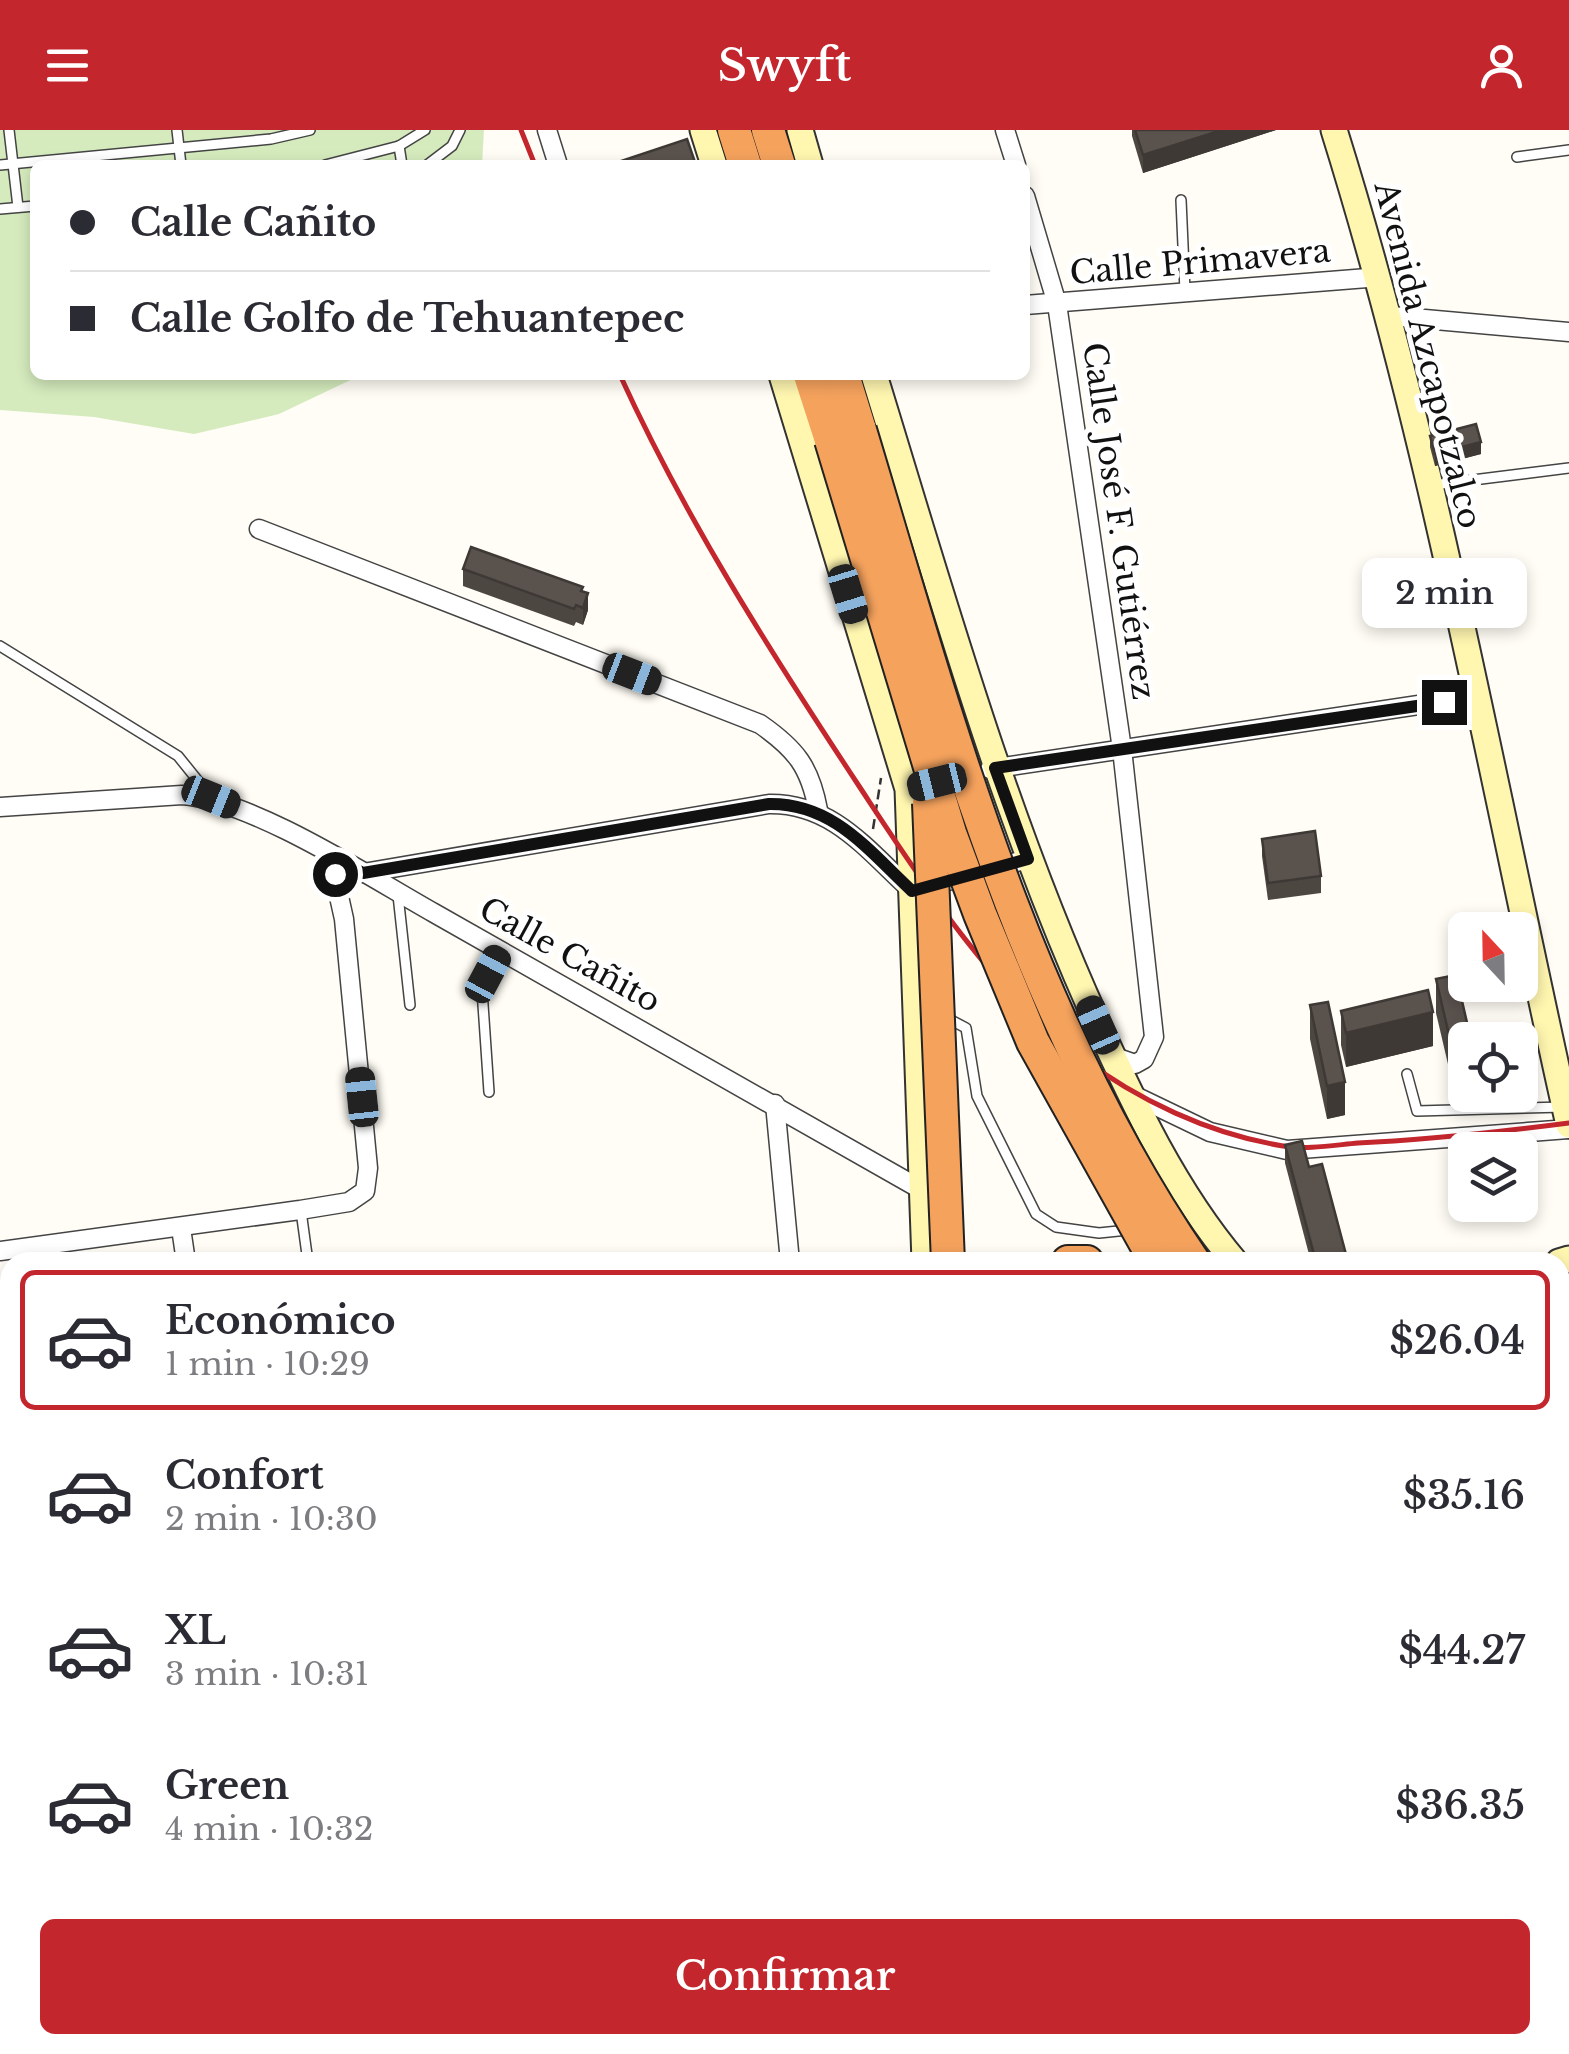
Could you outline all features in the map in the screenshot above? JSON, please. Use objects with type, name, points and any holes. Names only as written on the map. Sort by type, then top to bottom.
[{"type":"highway","points":[[734,130],[743,160]]},
{"type":"highway","points":[[768,130],[777,160]]},
{"type":"highway","points":[[813,380],[845,435],[1008,902],[1067,1038],[1168,1225],[1187,1252]]},
{"type":"highway","points":[[843,380],[845,435],[928,754],[968,882],[1033,1042],[1150,1252]]},
{"type":"highway","points":[[928,754],[948,1252]]},
{"type":"street","points":[[546,130],[556,160]]},
{"type":"street","points":[[703,130],[712,160]]},
{"type":"street","points":[[800,130],[809,160]]},
{"type":"street","points":[[1005,130],[1014,160]]},
{"type":"street","name":"Avenida Azcapotzalco","points":[[1334,130],[1391,316],[1480,696],[1568,1121]]},
{"type":"street","name":"Calle José F. Gutiérrez","points":[[1030,213],[1057,304],[1122,749],[1154,1036],[1152,1048],[1135,1064],[1112,1056]]},
{"type":"street","name":"Calle Primavera","points":[[1030,306],[1380,277]]},
{"type":"street","points":[[1391,316],[1569,332]]},
{"type":"street","points":[[784,380],[908,789],[925,1252]]},
{"type":"street","points":[[876,380],[995,768],[1028,859],[1131,1094],[1187,1192],[1228,1252]]},
{"type":"street","points":[[260,529],[760,724],[794,752],[812,777],[818,810]]},
{"type":"street","points":[[908,789],[995,768],[1480,696]]},
{"type":"street","name":"Calle Cañito","points":[[0,807],[182,795],[211,797],[363,873],[922,1190]]},
{"type":"street","points":[[363,873],[769,804],[795,804],[818,810],[912,891]]},
{"type":"street","points":[[0,1251],[300,1210],[348,1202],[365,1191],[368,1168],[344,919],[330,856]]},
{"type":"street","points":[[912,891],[1028,859]]},
{"type":"street","points":[[1131,1094],[1210,1132],[1287,1150],[1568,1121]]},
{"type":"street","points":[[775,1104],[789,1252]]},
{"type":"street","points":[[181,1228],[185,1252]]},
{"type":"lane","points":[[9,130],[18,207]]},
{"type":"lane","points":[[177,130],[180,160]]},
{"type":"lane","points":[[54,160],[272,139],[310,130]]},
{"type":"lane","points":[[345,160],[399,146],[425,130]]},
{"type":"lane","points":[[434,160],[452,146],[460,130]]},
{"type":"lane","points":[[399,146],[401,160]]},
{"type":"lane","points":[[1516,157],[1569,150]]},
{"type":"lane","points":[[0,165],[30,162]]},
{"type":"lane","points":[[1181,200],[1186,294]]},
{"type":"lane","points":[[0,209],[30,206]]},
{"type":"lane","points":[[1430,486],[1569,468]]},
{"type":"lane","points":[[0,646],[178,756],[211,797]]},
{"type":"lane","points":[[397,892],[410,1005]]},
{"type":"lane","points":[[490,1092],[482,990],[500,950]]},
{"type":"lane","points":[[916,1014],[945,1018],[966,1028],[977,1096],[1024,1197],[1045,1222],[1099,1233],[1124,1231],[1162,1217],[1187,1192]]},
{"type":"lane","points":[[1406,1074],[1417,1111],[1568,1121]]},
{"type":"lane","points":[[300,1210],[306,1252]]},
{"type":"green space","points":[[0,130],[484,130],[482,160],[30,160],[30,380],[350,380],[279,414],[194,434],[94,417],[0,410]]},
{"type":"building","points":[[1135,130],[1222,130],[1143,155]]},
{"type":"building","points":[[687,139],[694,160],[624,160]]},
{"type":"building","points":[[1476,424],[1481,442],[1435,454],[1430,436]]},
{"type":"building","points":[[471,547],[583,587],[581,591],[588,593],[583,608],[576,605],[574,609],[463,569]]},
{"type":"building","points":[[1315,831],[1321,876],[1268,883],[1262,839]]},
{"type":"building","points":[[1448,977],[1448,1002],[1462,1002],[1467,1022],[1448,1022],[1448,1031],[1436,979]]},
{"type":"building","points":[[1428,990],[1433,1012],[1346,1033],[1341,1011]]},
{"type":"building","points":[[1328,1002],[1345,1082],[1327,1086],[1310,1005]]},
{"type":"building","points":[[1302,1141],[1309,1167],[1322,1164],[1345,1252],[1313,1252],[1285,1145]]},
{"type":"railway","points":[[521,130],[533,160]]},
{"type":"railway","points":[[622,380],[673,482],[732,585],[906,857],[986,965],[1015,998],[1078,1055],[1125,1087],[1175,1113],[1228,1133],[1283,1146],[1411,1140],[1569,1123]]},
{"type":"route","points":[[335,874],[330,856],[363,873],[769,804],[795,804],[818,810],[844,829],[912,891],[1028,859],[995,768],[1444,702]]}]
